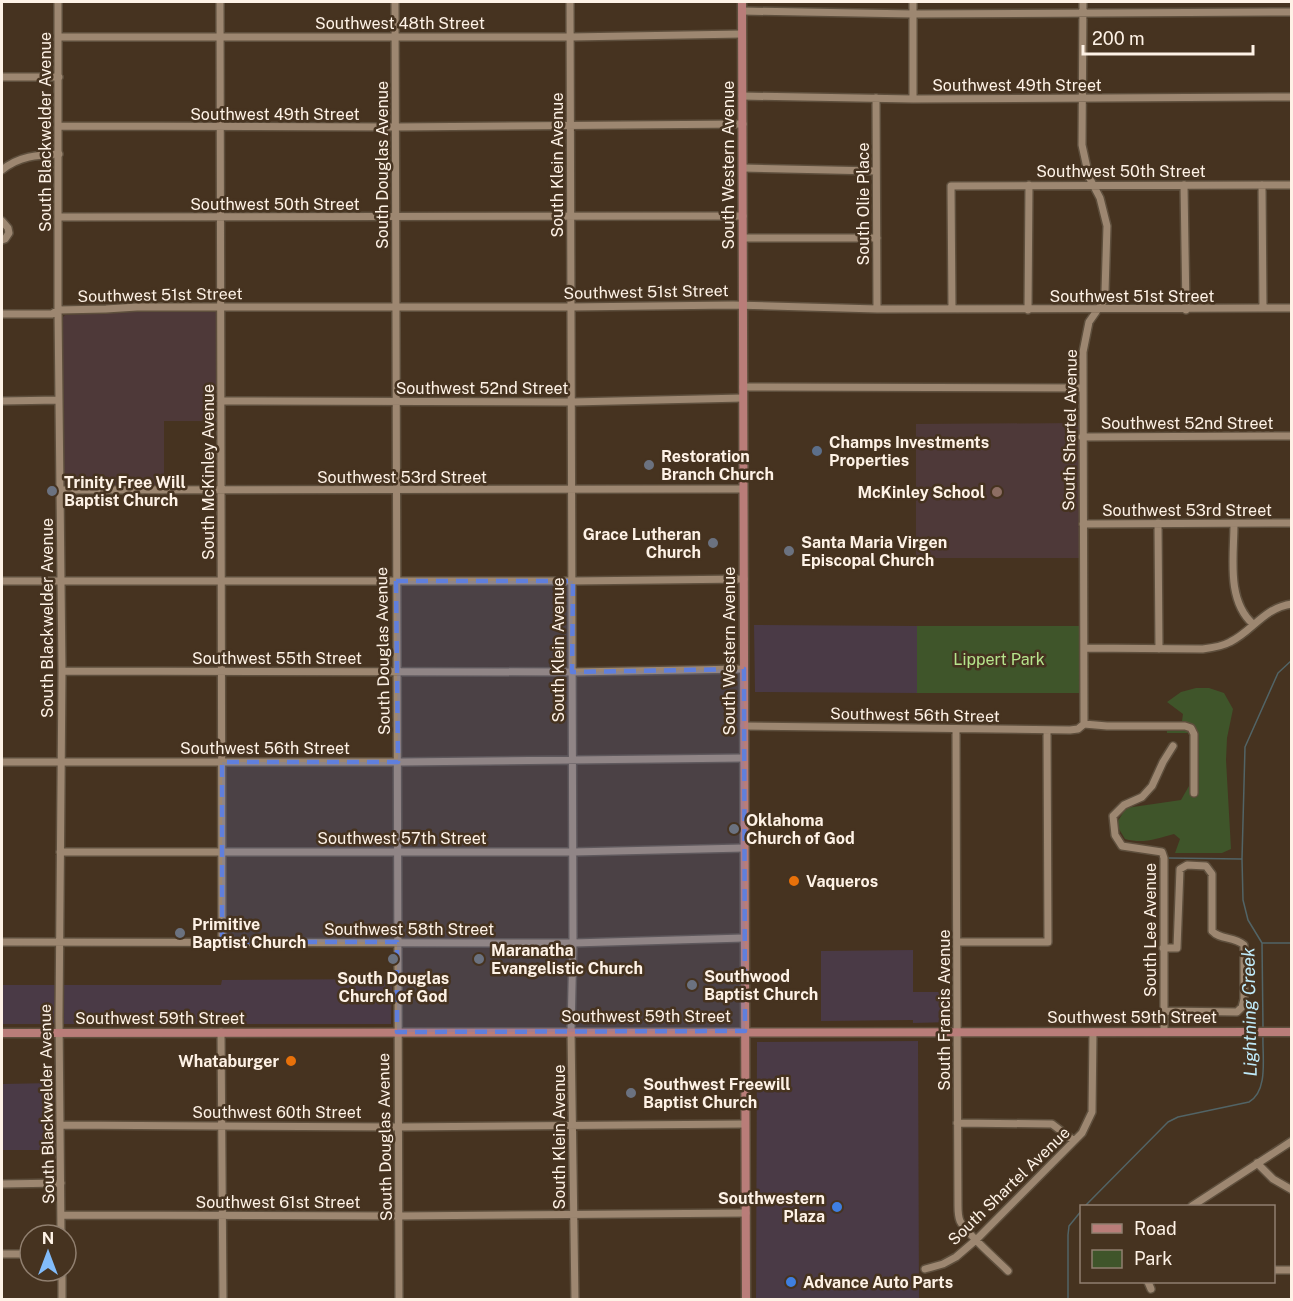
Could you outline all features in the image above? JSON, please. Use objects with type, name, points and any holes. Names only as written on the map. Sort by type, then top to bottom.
[{"type":"main road","name":"South Western Avenue","points":[[742,6],[746,1299]]},
{"type":"main road","name":"Southwest 59th Street","points":[[2,1033],[1292,1032]]},
{"type":"street","name":"South Blackwelder Avenue","points":[[58,2],[58,310],[62,671],[60,761],[62,1223]]},
{"type":"street","name":"South McKinley Avenue","points":[[220,2],[222,942]]},
{"type":"street","name":"South Douglas Avenue","points":[[395,2],[399,1299]]},
{"type":"street","name":"South Klein Avenue","points":[[570,2],[573,581],[571,1032],[575,1299]]},
{"type":"street","points":[[913,2],[913,99]]},
{"type":"street","name":"South Shartel Avenue","points":[[1083,2],[1082,144],[1086,165],[1100,198],[1107,226],[1107,280],[1103,302],[1089,322],[1083,351],[1084,724]]},
{"type":"street","points":[[1254,2],[1254,12]]},
{"type":"street","points":[[742,6],[913,14],[1292,12]]},
{"type":"street","name":"Southwest 48th Street","points":[[58,37],[571,37],[742,34]]},
{"type":"street","points":[[2,77],[59,77]]},
{"type":"street","name":"Southwest 49th Street","points":[[742,96],[913,99],[1292,97]]},
{"type":"street","name":"South Olie Place","points":[[876,98],[877,309]]},
{"type":"street","name":"Southwest 49th Street","points":[[59,126],[395,127],[742,124]]},
{"type":"street","points":[[2,171],[8,165],[27,156],[59,154]]},
{"type":"street","points":[[743,168],[876,171]]},
{"type":"street","name":"Southwest 50th Street","points":[[952,309],[951,186],[1292,184]]},
{"type":"street","points":[[1028,310],[1029,185]]},
{"type":"street","points":[[1184,185],[1186,310]]},
{"type":"street","points":[[1262,185],[1263,308]]},
{"type":"street","name":"Southwest 50th Street","points":[[59,217],[743,216]]},
{"type":"street","points":[[2,221],[9,233],[2,240]]},
{"type":"street","points":[[743,238],[877,238]]},
{"type":"street","name":"Southwest 51st Street","points":[[2,314],[52,314],[58,310],[220,306],[743,306],[1028,310],[1292,308]]},
{"type":"street","points":[[743,387],[1083,388]]},
{"type":"street","name":"Southwest 52nd Street","points":[[221,401],[572,402],[743,398]]},
{"type":"street","points":[[2,401],[59,400]]},
{"type":"street","name":"Southwest 52nd Street","points":[[1083,437],[1292,436]]},
{"type":"street","name":"Southwest 53rd Street","points":[[60,490],[743,489]]},
{"type":"street","points":[[1158,523],[1160,649]]},
{"type":"street","name":"Southwest 53rd Street","points":[[1083,524],[1292,523]]},
{"type":"street","points":[[1234,524],[1236,594],[1243,612],[1253,624]]},
{"type":"street","points":[[2,581],[744,579]]},
{"type":"street","points":[[1084,648],[1202,649],[1219,647],[1241,636],[1272,610],[1292,604]]},
{"type":"street","name":"Southwest 55th Street","points":[[62,671],[572,672],[744,669]]},
{"type":"street","name":"Southwest 56th Street","points":[[744,726],[1047,730],[1078,729],[1084,724],[1185,726],[1191,728],[1194,734],[1194,793]]},
{"type":"street","name":"South Francis Avenue","points":[[956,729],[958,942],[956,1033],[959,1219],[966,1232],[977,1239],[1008,1271]]},
{"type":"street","points":[[958,942],[1048,942],[1047,730]]},
{"type":"street","name":"South Lee Avenue","points":[[1164,1032],[1164,858],[1162,852],[1122,846],[1115,836],[1113,816],[1124,805],[1142,797],[1152,786],[1173,746]]},
{"type":"street","name":"Southwest 56th Street","points":[[2,762],[398,762],[744,758]]},
{"type":"street","name":"Southwest 57th Street","points":[[60,852],[573,852],[744,848]]},
{"type":"street","points":[[1163,948],[1177,948],[1179,870],[1187,865],[1206,866],[1212,874],[1212,931],[1216,935],[1238,940],[1244,945],[1244,1003],[1237,1012],[1164,1011]]},
{"type":"street","name":"Southwest 58th Street","points":[[2,942],[573,943],[744,938]]},
{"type":"street","points":[[221,1032],[223,1299]]},
{"type":"street","name":"South Shartel Avenue","points":[[925,1269],[944,1264],[977,1239],[1072,1140],[1082,1133],[1092,1112],[1093,1032]]},
{"type":"street","points":[[957,1123],[1052,1124],[1072,1140]]},
{"type":"street","name":"Southwest 60th Street","points":[[60,1125],[745,1124]]},
{"type":"street","points":[[1194,1205],[1292,1141]]},
{"type":"street","points":[[1257,1163],[1273,1179],[1292,1190]]},
{"type":"street","points":[[2,1184],[61,1183]]},
{"type":"street","name":"Southwest 61st Street","points":[[62,1215],[399,1216],[746,1213]]},
{"type":"street","points":[[2,1254],[18,1254]]},
{"type":"street","points":[[1275,1270],[1292,1270]]},
{"type":"street","points":[[62,1283],[62,1299]]},
{"type":"street","points":[[1149,1283],[1151,1289]]},
{"type":"highlighted area","points":[[396,581],[573,581],[572,672],[744,669],[745,1031],[397,1032],[397,942],[222,942],[222,762],[398,762]]},
{"type":"shaded area","points":[[126,310],[213,310],[216,312],[217,421],[164,421],[164,487],[67,487],[63,481],[61,319],[65,315]]},
{"type":"shaded area","name":"McKinley School","points":[[1079,423],[1079,558],[916,558],[916,424]]},
{"type":"shaded area","points":[[754,625],[917,626],[917,693],[755,692]]},
{"type":"shaded area","points":[[913,950],[913,992],[954,992],[952,1022],[821,1021],[821,951]]},
{"type":"shaded area","points":[[392,979],[391,1024],[2,1024],[2,985],[221,985],[222,980]]},
{"type":"shaded area","name":"Southwestern Plaza","points":[[918,1041],[919,1299],[756,1298],[757,1042]]},
{"type":"shaded area","points":[[53,1083],[56,1150],[2,1150],[2,1084]]},
{"type":"green space","name":"Lippert Park","points":[[917,626],[1080,626],[1080,693],[917,693]]},
{"type":"green space","points":[[1196,688],[1209,688],[1224,693],[1233,709],[1227,738],[1226,760],[1231,849],[1222,853],[1175,853],[1180,839],[1174,834],[1150,840],[1125,839],[1116,824],[1126,808],[1181,800],[1189,786],[1189,733],[1167,733],[1166,721],[1182,721],[1183,714],[1167,702],[1181,692]]},
{"type":"waterway","name":"Lightning Creek","points":[[1263,1027],[1262,943],[1248,920],[1243,900],[1245,747],[1278,673],[1292,660]]},
{"type":"waterway","points":[[1168,858],[1241,859]]},
{"type":"waterway","points":[[1263,943],[1292,943]]},
{"type":"waterway","name":"Lightning Creek","points":[[1086,1205],[1168,1122],[1178,1117],[1249,1102],[1255,1097],[1262,1081],[1263,1035]]},
{"type":"waterway","name":"Lightning Creek","points":[[1068,1300],[1069,1226],[1080,1212]]},
{"type":"place","name":"Champs Investments Properties","points":[[817,451]]},
{"type":"place","name":"Restoration Branch Church","points":[[649,465]]},
{"type":"place","name":"Trinity Free Will Baptist Church","points":[[52,491]]},
{"type":"place","name":"McKinley School","points":[[997,492]]},
{"type":"place","name":"Grace Lutheran Church","points":[[713,543]]},
{"type":"place","name":"Santa Maria Virgen Episcopal Church","points":[[789,551]]},
{"type":"place","name":"Oklahoma Church of God","points":[[734,829]]},
{"type":"place","name":"Vaqueros","points":[[794,881]]},
{"type":"place","name":"Primitive Baptist Church","points":[[180,933]]},
{"type":"place","name":"South Douglas Church of God","points":[[393,959]]},
{"type":"place","name":"Maranatha Evangelistic Church","points":[[479,959]]},
{"type":"place","name":"Southwood Baptist Church","points":[[692,985]]},
{"type":"place","name":"Whataburger","points":[[291,1061]]},
{"type":"place","name":"Southwest Freewill Baptist Church","points":[[631,1093]]},
{"type":"place","name":"Southwestern Plaza","points":[[837,1207]]},
{"type":"place","name":"Advance Auto Parts","points":[[791,1282]]}]
